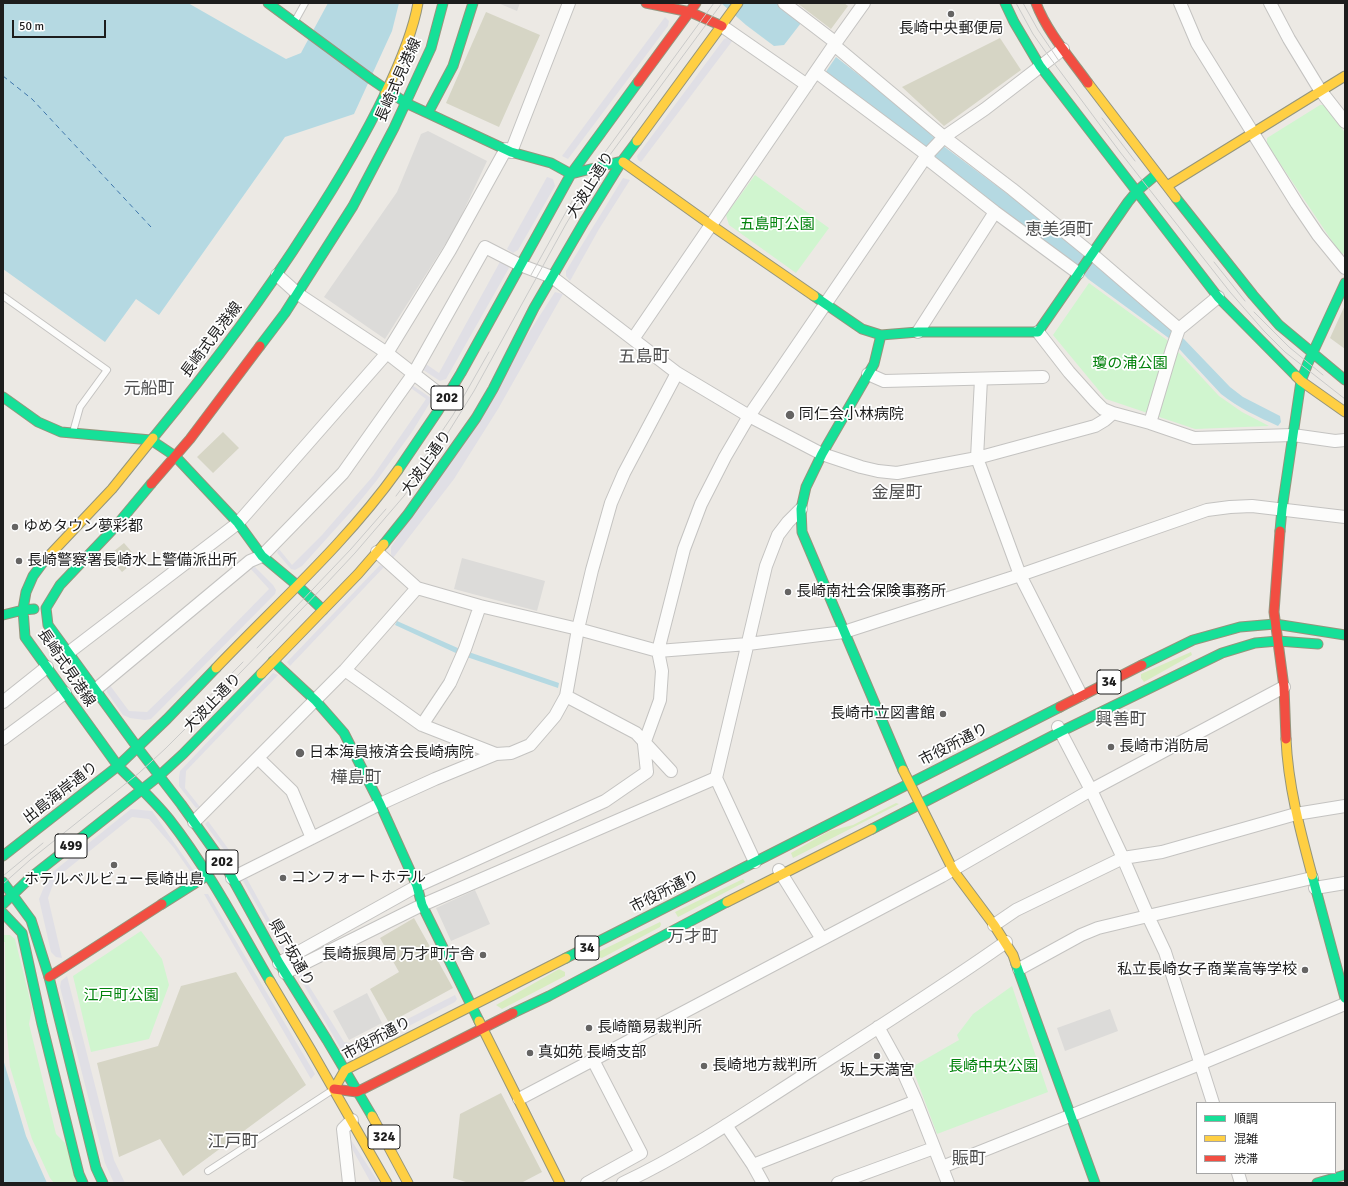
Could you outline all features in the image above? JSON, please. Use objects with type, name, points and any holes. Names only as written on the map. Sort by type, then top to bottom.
[{"type":"main road","points":[[268,3],[387,91],[406,103],[509,150],[551,164],[571,174],[622,162],[862,329],[881,335],[918,332],[1038,332],[1128,202],[1137,191],[1157,174]]},
{"type":"main road","name":"長崎式見港線","points":[[118,766],[25,637],[22,610],[28,587],[38,568],[119,481],[151,440],[171,418],[198,384],[277,275],[336,182],[377,111],[398,66],[418,3]]},
{"type":"main road","name":"長崎式見港線","points":[[137,746],[48,625],[46,608],[60,585],[116,526],[190,439],[298,294],[353,206],[406,103],[431,48],[443,3]]},
{"type":"main road","points":[[428,113],[453,66],[473,3]]},
{"type":"main road","points":[[646,3],[726,21]]},
{"type":"main road","name":"大波止通り","points":[[118,766],[298,586],[355,525],[388,485],[446,399],[571,174],[696,3]]},
{"type":"main road","name":"大波止通り","points":[[141,791],[195,742],[323,610],[377,552],[408,514],[476,418],[493,389],[534,308],[584,222],[622,162],[738,3]]},
{"type":"main road","points":[[1005,3],[1014,22],[1040,66],[1218,297],[1301,381],[1345,412]]},
{"type":"main road","points":[[1036,3],[1041,16],[1063,49],[1157,174],[1252,294],[1279,325],[1345,380]]},
{"type":"main road","points":[[1167,186],[1254,133],[1320,90],[1345,76]]},
{"type":"main road","points":[[1345,283],[1312,353],[1301,381],[1282,509],[1274,607],[1284,687],[1287,753],[1296,814],[1345,998]]},
{"type":"main road","points":[[881,335],[874,364],[822,454],[806,486],[801,509],[802,532],[920,806],[953,870],[994,925],[1013,955],[1095,1183]]},
{"type":"main road","points":[[3,397],[42,425],[52,430],[72,434],[151,440],[175,456],[238,523],[262,556],[298,586],[323,610]]},
{"type":"main road","points":[[3,615],[22,610],[46,608]]},
{"type":"main road","name":"市役所通り","points":[[334,1089],[345,1070],[1193,640],[1240,627],[1275,624],[1345,634]]},
{"type":"main road","name":"34","points":[[357,1092],[380,1079],[549,996],[781,875],[920,806],[1060,732],[1222,653],[1255,643],[1278,641],[1302,642],[1329,646]]},
{"type":"main road","points":[[273,661],[316,701],[344,733],[380,804],[417,886],[422,905],[560,1183]]},
{"type":"main road","name":"県庁坂通り","points":[[137,746],[194,822],[232,878],[282,968],[345,1070],[408,1183]]},
{"type":"main road","name":"202","points":[[118,766],[168,818],[199,860],[334,1089]]},
{"type":"main road","name":"出島海岸通り","points":[[3,856],[48,820],[90,790],[118,766]]},
{"type":"main road","name":"499","points":[[3,904],[30,878],[141,791]]},
{"type":"main road","points":[[49,977],[208,875]]},
{"type":"main road","points":[[3,882],[31,920],[49,977],[96,1168],[103,1183]]},
{"type":"main road","points":[[3,913],[22,933],[79,1174],[83,1183]]},
{"type":"main road","points":[[334,1089],[357,1092]]},
{"type":"main road","name":"324","points":[[334,1089],[387,1183]]},
{"type":"main road","points":[[1317,1183],[1345,1175]]},
{"type":"street","points":[[68,653],[238,523],[387,353],[509,150],[569,3]]},
{"type":"street","points":[[784,3],[944,137],[1012,189],[1179,329]]},
{"type":"street","points":[[633,339],[834,44],[864,3]]},
{"type":"street","points":[[1180,3],[1197,43],[1297,204],[1318,236],[1345,268]]},
{"type":"street","points":[[1270,3],[1320,90],[1345,122]]},
{"type":"street","points":[[726,21],[807,85]]},
{"type":"street","points":[[282,968],[417,886],[605,801],[647,772],[644,744],[660,700],[662,671],[658,651],[684,549],[701,504],[725,457],[749,416],[927,156],[944,137],[985,109],[1063,49]]},
{"type":"street","points":[[816,72],[927,156],[930,161],[995,212],[1079,273]]},
{"type":"street","points":[[918,332],[995,212]]},
{"type":"street","points":[[95,690],[250,560],[262,556],[343,473],[414,373],[485,247],[520,265],[552,277],[677,373],[749,416],[822,454],[878,471],[897,473],[977,458],[1095,426],[1113,413]]},
{"type":"street","points":[[277,275],[298,294],[387,353],[446,399]]},
{"type":"street","points":[[1150,423],[1179,329],[1218,297]]},
{"type":"street","points":[[1038,332],[1069,372],[1095,401],[1103,409],[1113,413],[1150,423],[1194,438],[1293,435],[1345,440]]},
{"type":"street","points":[[232,878],[380,804],[435,779],[496,754],[511,753],[530,745],[555,716],[566,696],[578,629],[592,570],[611,503],[624,473],[677,373]]},
{"type":"street","points":[[868,374],[884,381],[1043,377]]},
{"type":"street","points":[[981,379],[977,458],[1020,575],[1081,696]]},
{"type":"street","points":[[377,552],[417,588],[480,606],[578,629],[658,651],[748,644],[844,632],[1020,575],[1207,510],[1252,506],[1345,517]]},
{"type":"street","points":[[755,862],[716,778],[766,566],[778,535],[801,509]]},
{"type":"street","points":[[194,822],[316,701],[417,588]]},
{"type":"street","points":[[422,725],[450,683],[465,649],[480,606]]},
{"type":"street","points":[[3,702],[47,667]]},
{"type":"street","points":[[345,670],[422,725],[496,754]]},
{"type":"street","points":[[518,1099],[953,870],[1091,790],[1284,687]]},
{"type":"street","points":[[3,739],[65,693]]},
{"type":"street","points":[[566,696],[636,733],[644,744],[671,771]]},
{"type":"street","points":[[1050,712],[1091,790],[1165,952],[1213,1102]]},
{"type":"street","points":[[258,758],[292,791],[312,838]]},
{"type":"street","points":[[282,968],[422,905],[716,778]]},
{"type":"street","points":[[994,925],[1016,910],[1123,858],[1162,852],[1296,814],[1345,806]]},
{"type":"street","points":[[771,854],[781,875],[822,939]]},
{"type":"street","points":[[1019,969],[1098,928],[1148,916],[1314,883],[1345,883]]},
{"type":"street","points":[[623,1183],[726,1125],[878,1028],[1006,942]]},
{"type":"street","points":[[942,1167],[1200,1064],[1345,1004]]},
{"type":"street","points":[[878,1028],[904,1074],[948,1183]]},
{"type":"street","points":[[587,1183],[641,1153],[593,1060]]},
{"type":"street","points":[[753,1165],[916,1101]]},
{"type":"street","points":[[349,1183],[344,1129],[352,1120]]},
{"type":"street","points":[[726,1125],[753,1165],[763,1183]]},
{"type":"street","points":[[838,1183],[934,1148]]},
{"type":"lane","points":[[294,23],[305,3]]},
{"type":"lane","points":[[3,296],[107,370],[80,407],[72,434]]},
{"type":"lane","points":[[208,1170],[334,1089]]},
{"type":"shaded area","points":[[498,3],[520,3],[517,11]]},
{"type":"shaded area","points":[[797,3],[844,3],[848,6],[831,29]]},
{"type":"shaded area","points":[[486,12],[540,35],[499,127],[446,103]]},
{"type":"shaded area","points":[[665,17],[669,21],[668,26],[568,159],[562,156]]},
{"type":"shaded area","points":[[727,38],[733,40],[641,162],[638,160],[637,156],[724,39]]},
{"type":"shaded area","points":[[1000,38],[1021,70],[944,126],[902,87]]},
{"type":"shaded area","points":[[428,131],[487,161],[456,227],[385,339],[324,297],[397,192],[421,134]]},
{"type":"shaded area","points":[[547,177],[553,179],[555,186],[518,250],[513,253],[507,249]]},
{"type":"shaded area","points":[[623,178],[630,180],[599,229],[570,281],[566,276],[566,271]]},
{"type":"shaded area","points":[[501,260],[507,264],[509,268],[446,379],[440,381],[422,369],[423,362],[439,373]]},
{"type":"shaded area","points":[[555,292],[563,294],[498,409],[454,479],[393,558],[391,554],[391,547]]},
{"type":"shaded area","points":[[1345,305],[1345,349],[1330,338]]},
{"type":"shaded area","points":[[412,385],[431,398],[431,401],[412,432],[356,506],[302,566],[295,570],[291,569],[277,552],[279,549],[292,565],[322,535],[373,476],[426,399],[408,386]]},
{"type":"shaded area","points":[[223,432],[239,448],[213,473],[197,457]]},
{"type":"shaded area","points":[[124,543],[138,559],[122,572],[108,556]]},
{"type":"shaded area","points":[[462,558],[545,581],[537,611],[454,589]]},
{"type":"shaded area","points":[[253,565],[273,585],[276,590],[275,594],[151,719],[145,720],[130,718],[123,715],[107,692],[107,687],[109,684],[129,711],[147,712],[269,589],[249,567]]},
{"type":"shaded area","points":[[380,565],[384,567],[290,666],[287,662]]},
{"type":"shaded area","points":[[273,673],[278,675],[186,771],[185,788],[200,807],[196,808],[179,786],[180,771]]},
{"type":"shaded area","points":[[131,809],[152,811],[194,871],[192,874],[174,848],[149,819],[132,817],[55,879],[48,898],[62,958],[56,957],[51,952],[39,899],[49,875]]},
{"type":"shaded area","points":[[208,821],[240,865],[236,866],[205,824]]},
{"type":"shaded area","points":[[246,877],[288,953],[285,954],[243,881]]},
{"type":"shaded area","points":[[475,890],[490,924],[451,941],[436,908]]},
{"type":"shaded area","points":[[204,894],[208,894],[315,1074],[311,1079]]},
{"type":"shaded area","points":[[414,918],[453,988],[389,1023],[370,989],[399,972],[380,938]]},
{"type":"shaded area","points":[[236,972],[306,1085],[183,1176],[160,1139],[119,1157],[97,1063],[158,1046],[181,986]]},
{"type":"shaded area","points":[[301,973],[344,1042],[358,1044],[455,995],[457,999],[455,1002],[359,1052],[347,1051],[341,1049],[298,975]]},
{"type":"shaded area","points":[[67,976],[114,1160],[125,1183],[114,1183],[105,1163],[60,987],[61,981]]},
{"type":"shaded area","points":[[367,993],[382,1023],[349,1040],[333,1011]]},
{"type":"shaded area","points":[[1110,1009],[1118,1031],[1065,1051],[1057,1028]]},
{"type":"shaded area","points":[[501,1093],[542,1172],[521,1183],[469,1183],[453,1178],[460,1114]]},
{"type":"shaded area","points":[[351,1140],[379,1183],[371,1183],[350,1145]]},
{"type":"green space","points":[[1320,105],[1327,105],[1345,133],[1345,251],[1342,256],[1267,144],[1267,138]]},
{"type":"green space","name":"五島町公園","points":[[755,175],[829,228],[796,273],[729,225],[726,215]]},
{"type":"green space","name":"瓊の浦公園","points":[[1089,283],[1167,340],[1219,396],[1242,412],[1269,426],[1195,429],[1106,399],[1053,335]]},
{"type":"green space","points":[[1191,652],[1192,655],[1144,682],[1141,678],[1141,674]]},
{"type":"green space","points":[[896,803],[899,804],[793,858],[791,853],[829,831],[853,825]]},
{"type":"green space","points":[[743,879],[745,882],[678,917],[675,912]]},
{"type":"green space","points":[[660,922],[660,927],[602,958],[598,957],[596,953]]},
{"type":"green space","name":"江戸町公園","points":[[141,931],[162,959],[169,985],[149,1039],[91,1052],[73,976]]},
{"type":"green space","points":[[3,935],[10,935],[15,939],[32,1008],[29,1024],[56,1134],[65,1143],[79,1183],[54,1183],[50,1178],[32,1139],[10,1067],[6,1024],[5,942],[3,942]]},
{"type":"green space","points":[[559,969],[565,972],[565,976],[502,1009],[496,1005]]},
{"type":"green space","name":"長崎中央公園","points":[[1012,986],[1048,1092],[937,1134],[912,1067],[959,1040],[957,1035],[973,1014]]},
{"type":"water","points":[[3,3],[188,3],[286,59],[301,53],[328,3],[399,3],[392,31],[354,114],[285,137],[159,315],[136,299],[105,342],[3,269]]},
{"type":"water","points":[[721,3],[776,3],[801,23],[784,45],[774,46],[746,25]]},
{"type":"water","points":[[836,57],[909,114],[942,145],[1081,249],[1182,337],[1230,387],[1243,397],[1280,416],[1281,422],[1278,426],[1256,416],[1221,394],[1170,339],[1088,279],[1072,262],[923,150],[862,99],[825,73]]},
{"type":"water","points":[[397,621],[460,649],[559,683],[558,688],[458,654],[395,625]]},
{"type":"water","points":[[3,1059],[26,1136],[47,1183],[3,1183]]},
{"type":"ferry route","points":[[3,76],[32,99],[151,227]]},
{"type":"tram line","points":[[589,174],[714,3]]},
{"type":"tram line","points":[[3,884],[30,860],[139,773],[166,748],[326,584],[404,496],[441,444],[474,391],[566,224],[598,171],[722,3]]},
{"type":"tram line","points":[[1016,3],[1033,34],[1045,51],[1120,152],[1230,292],[1264,331],[1285,352],[1345,399]]},
{"type":"tram line","points":[[1023,3],[1038,30],[1059,61]]},
{"type":"tram line","points":[[1102,118],[1135,161]]},
{"type":"tram line","points":[[531,275],[576,194]]},
{"type":"tram line","points":[[1214,262],[1245,301]]},
{"type":"tram line","points":[[1254,312],[1289,347],[1323,375]]},
{"type":"tram line","points":[[396,496],[453,415],[489,352]]},
{"type":"tram line","points":[[257,648],[351,549],[386,509]]},
{"type":"tram line","points":[[188,718],[243,662]]},
{"type":"tram line","points":[[3,876],[43,843]]},
{"type":"traffic: fast","points":[[268,3],[406,103],[511,152],[551,163],[571,174],[623,162]]},
{"type":"traffic: fast","points":[[260,346],[285,313],[353,206],[394,128],[431,48],[443,3]]},
{"type":"traffic: fast","points":[[428,113],[453,66],[473,3]]},
{"type":"traffic: fast","points":[[1005,3],[1014,22],[1040,66],[1218,297],[1296,376]]},
{"type":"traffic: fast","points":[[398,470],[438,411],[461,373],[571,174],[638,82]]},
{"type":"traffic: fast","points":[[153,438],[194,387],[273,281],[330,194],[368,128],[385,94]]},
{"type":"traffic: fast","points":[[384,544],[408,514],[476,418],[493,389],[534,308],[584,222],[622,161],[637,141]]},
{"type":"traffic: fast","points":[[814,296],[862,329],[881,335],[918,332],[1038,332],[1128,202],[1137,191],[1157,174]]},
{"type":"traffic: fast","points":[[1176,198],[1253,295],[1279,325],[1345,380]]},
{"type":"traffic: fast","points":[[1280,531],[1301,381],[1345,283]]},
{"type":"traffic: fast","points":[[881,335],[874,364],[822,454],[806,487],[801,509],[802,532],[903,770]]},
{"type":"traffic: fast","points":[[3,397],[38,422],[61,432],[151,440],[175,456],[238,523],[262,556],[298,586],[323,610]]},
{"type":"traffic: fast","points":[[137,747],[48,625],[46,608],[60,585],[116,526],[151,484]]},
{"type":"traffic: fast","points":[[44,561],[33,576],[26,592],[23,609],[25,637],[118,766]]},
{"type":"traffic: fast","points":[[3,615],[34,609]]},
{"type":"traffic: fast","points":[[1142,665],[1193,640],[1240,627],[1275,624],[1345,635]]},
{"type":"traffic: fast","points":[[872,829],[1060,732],[1222,653],[1255,643],[1278,641],[1318,644]]},
{"type":"traffic: fast","points":[[273,661],[316,701],[344,733],[380,804],[417,886],[422,905],[479,1021]]},
{"type":"traffic: fast","points":[[3,856],[118,766],[167,719],[216,668]]},
{"type":"traffic: fast","points":[[3,904],[30,878],[159,776],[183,754],[261,674]]},
{"type":"traffic: fast","points":[[566,958],[1060,707]]},
{"type":"traffic: fast","points":[[137,747],[181,804],[226,867],[279,963],[372,1116]]},
{"type":"traffic: fast","points":[[118,766],[157,805],[183,838],[222,898],[270,981]]},
{"type":"traffic: fast","points":[[162,904],[208,875]]},
{"type":"traffic: fast","points":[[1312,875],[1345,998]]},
{"type":"traffic: fast","points":[[3,882],[31,920],[49,977],[96,1168],[103,1183]]},
{"type":"traffic: fast","points":[[513,1013],[549,996],[727,902]]},
{"type":"traffic: fast","points":[[3,913],[22,933],[42,1024],[79,1174],[83,1183]]},
{"type":"traffic: fast","points":[[1016,964],[1095,1183]]},
{"type":"traffic: fast","points":[[1317,1183],[1345,1175]]},
{"type":"traffic: slow","points":[[385,94],[413,26],[418,3]]},
{"type":"traffic: slow","points":[[637,141],[738,3]]},
{"type":"traffic: slow","points":[[1167,186],[1345,76]]},
{"type":"traffic: slow","points":[[1088,83],[1176,198]]},
{"type":"traffic: slow","points":[[623,162],[814,296]]},
{"type":"traffic: slow","points":[[1296,376],[1345,412]]},
{"type":"traffic: slow","points":[[44,561],[112,489],[153,438]]},
{"type":"traffic: slow","points":[[216,668],[334,548],[378,497],[398,470]]},
{"type":"traffic: slow","points":[[261,674],[358,574],[384,544]]},
{"type":"traffic: slow","points":[[1286,739],[1292,790],[1312,875]]},
{"type":"traffic: slow","points":[[903,770],[953,870],[994,925],[1013,955],[1016,964]]},
{"type":"traffic: slow","points":[[727,902],[872,829]]},
{"type":"traffic: slow","points":[[334,1089],[345,1070],[566,958]]},
{"type":"traffic: slow","points":[[270,981],[387,1183]]},
{"type":"traffic: slow","points":[[479,1021],[560,1183]]},
{"type":"traffic: slow","points":[[372,1116],[408,1183]]},
{"type":"traffic: jam","points":[[646,3],[690,12],[722,26]]},
{"type":"traffic: jam","points":[[638,82],[696,3]]},
{"type":"traffic: jam","points":[[1036,3],[1046,24],[1088,83]]},
{"type":"traffic: jam","points":[[151,484],[190,439],[260,346]]},
{"type":"traffic: jam","points":[[1280,531],[1274,612],[1284,687],[1286,739]]},
{"type":"traffic: jam","points":[[1060,707],[1142,665]]},
{"type":"traffic: jam","points":[[49,977],[162,904]]},
{"type":"traffic: jam","points":[[334,1089],[357,1092],[513,1013]]},
{"type":"place","name":"長崎中央郵便局","points":[[951,14]]},
{"type":"place","name":"同仁会小林病院","points":[[790,415]]},
{"type":"place","name":"ゆめタウン夢彩都","points":[[15,527]]},
{"type":"place","name":"長崎警察署長崎水上警備派出所","points":[[19,561]]},
{"type":"place","name":"長崎南社会保険事務所","points":[[788,592]]},
{"type":"place","name":"長崎市立図書館","points":[[943,714]]},
{"type":"place","name":"長崎市消防局","points":[[1111,747]]},
{"type":"place","name":"日本海員掖済会長崎病院","points":[[300,753]]},
{"type":"place","name":"ホテルベルビュー長崎出島","points":[[114,865]]},
{"type":"place","name":"コンフォートホテル","points":[[283,878]]},
{"type":"place","name":"長崎振興局 万才町庁舎","points":[[483,955]]},
{"type":"place","name":"私立長崎女子商業高等学校","points":[[1305,970]]},
{"type":"place","name":"長崎簡易裁判所","points":[[589,1028]]},
{"type":"place","name":"真如苑 長崎支部","points":[[530,1053]]},
{"type":"place","name":"坂上天満宮","points":[[877,1056]]},
{"type":"place","name":"長崎地方裁判所","points":[[704,1066]]},
{"type":"district","name":"恵美須町","points":[[1059,231]]},
{"type":"district","name":"五島町","points":[[644,358]]},
{"type":"district","name":"元船町","points":[[149,390]]},
{"type":"district","name":"金屋町","points":[[897,494]]},
{"type":"district","name":"興善町","points":[[1121,721]]},
{"type":"district","name":"樺島町","points":[[356,779]]},
{"type":"district","name":"万才町","points":[[693,938]]},
{"type":"district","name":"江戸町","points":[[233,1143]]},
{"type":"district","name":"賑町","points":[[969,1160]]}]
